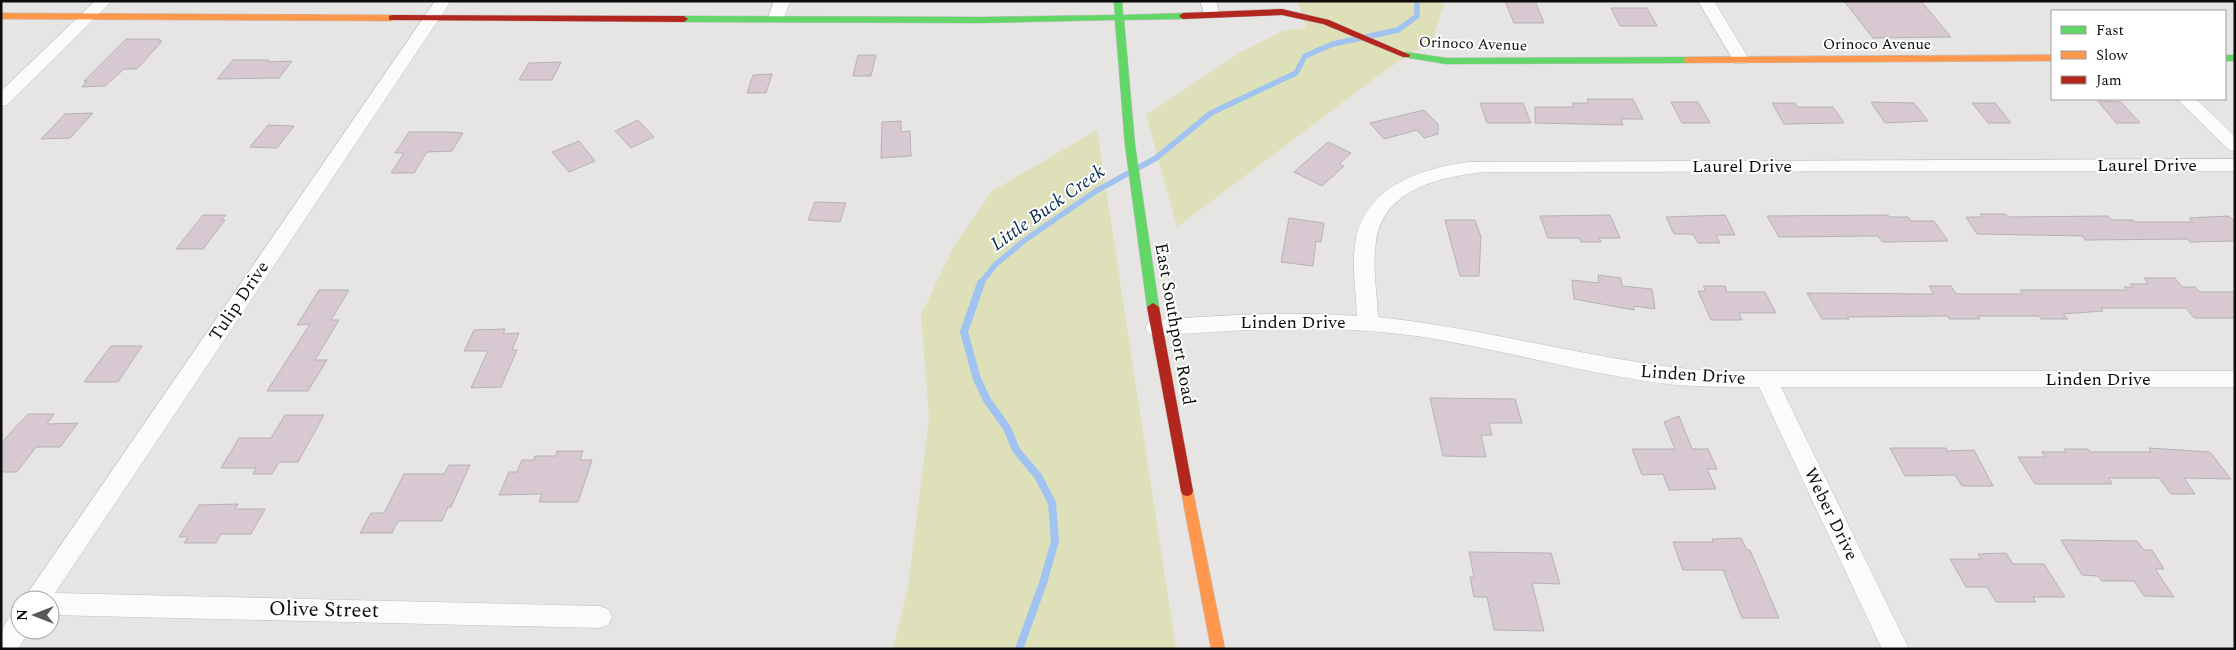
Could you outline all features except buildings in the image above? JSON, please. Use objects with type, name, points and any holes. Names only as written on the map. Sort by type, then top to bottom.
[{"type":"street","points":[[1,101],[104,1]]},
{"type":"street","points":[[776,18],[782,1]]},
{"type":"street","name":"East Southport Road","points":[[1118,1],[1118,19],[1136,195],[1156,328],[1218,649]]},
{"type":"street","points":[[1706,1],[1740,59]]},
{"type":"street","name":"Orinoco Avenue","points":[[1,16],[438,9],[776,18],[1118,19],[1209,8],[1282,12],[1326,22],[1383,48],[1414,58],[1446,61],[2051,58]]},
{"type":"street","name":"Tulip Drive","points":[[43,590],[438,9]]},
{"type":"street","points":[[2187,100],[2235,146]]},
{"type":"street","name":"Laurel Drive","points":[[1368,324],[1366,238],[1372,221],[1382,205],[1409,184],[1461,168],[1502,166],[2235,166]]},
{"type":"street","name":"Linden Drive","points":[[1156,328],[1262,321],[1368,324],[1482,339],[1637,372],[1693,378],[2235,378]]},
{"type":"street","name":"Weber Drive","points":[[1766,379],[1896,649]]},
{"type":"street","name":"Olive Street","points":[[60,604],[598,617]]},
{"type":"green space","points":[[1298,1],[1445,1],[1433,39],[1379,75],[1177,227],[1146,115],[1241,52],[1283,31],[1306,28]]},
{"type":"green space","points":[[1097,130],[1176,649],[893,649],[908,587],[929,418],[921,315],[955,244],[992,191]]},
{"type":"waterway","name":"Little Buck Creek","points":[[980,284],[995,265],[1025,240],[1096,191],[1156,158],[1211,113],[1296,73],[1305,56],[1333,44],[1398,30],[1417,16],[1417,1]]},
{"type":"waterway","name":"Little Buck Creek","points":[[981,283],[964,332],[977,379],[987,400],[1007,428],[1016,450],[1038,476],[1052,503],[1055,541],[1043,583],[1019,649]]},
{"type":"traffic: fast","points":[[1118,1],[1130,145],[1153,307]]},
{"type":"traffic: fast","points":[[684,19],[982,20],[1183,16]]},
{"type":"traffic: fast","points":[[1406,55],[1446,61],[1687,60]]},
{"type":"traffic: fast","points":[[2226,58],[2235,58]]},
{"type":"traffic: slow","points":[[1,16],[392,18]]},
{"type":"traffic: slow","points":[[1687,60],[2051,58]]},
{"type":"traffic: slow","points":[[1187,491],[1218,649]]},
{"type":"traffic: jam","points":[[1183,16],[1282,12],[1326,22],[1406,55]]},
{"type":"traffic: jam","points":[[392,18],[684,19]]},
{"type":"traffic: jam","points":[[1153,307],[1187,491]]}]
